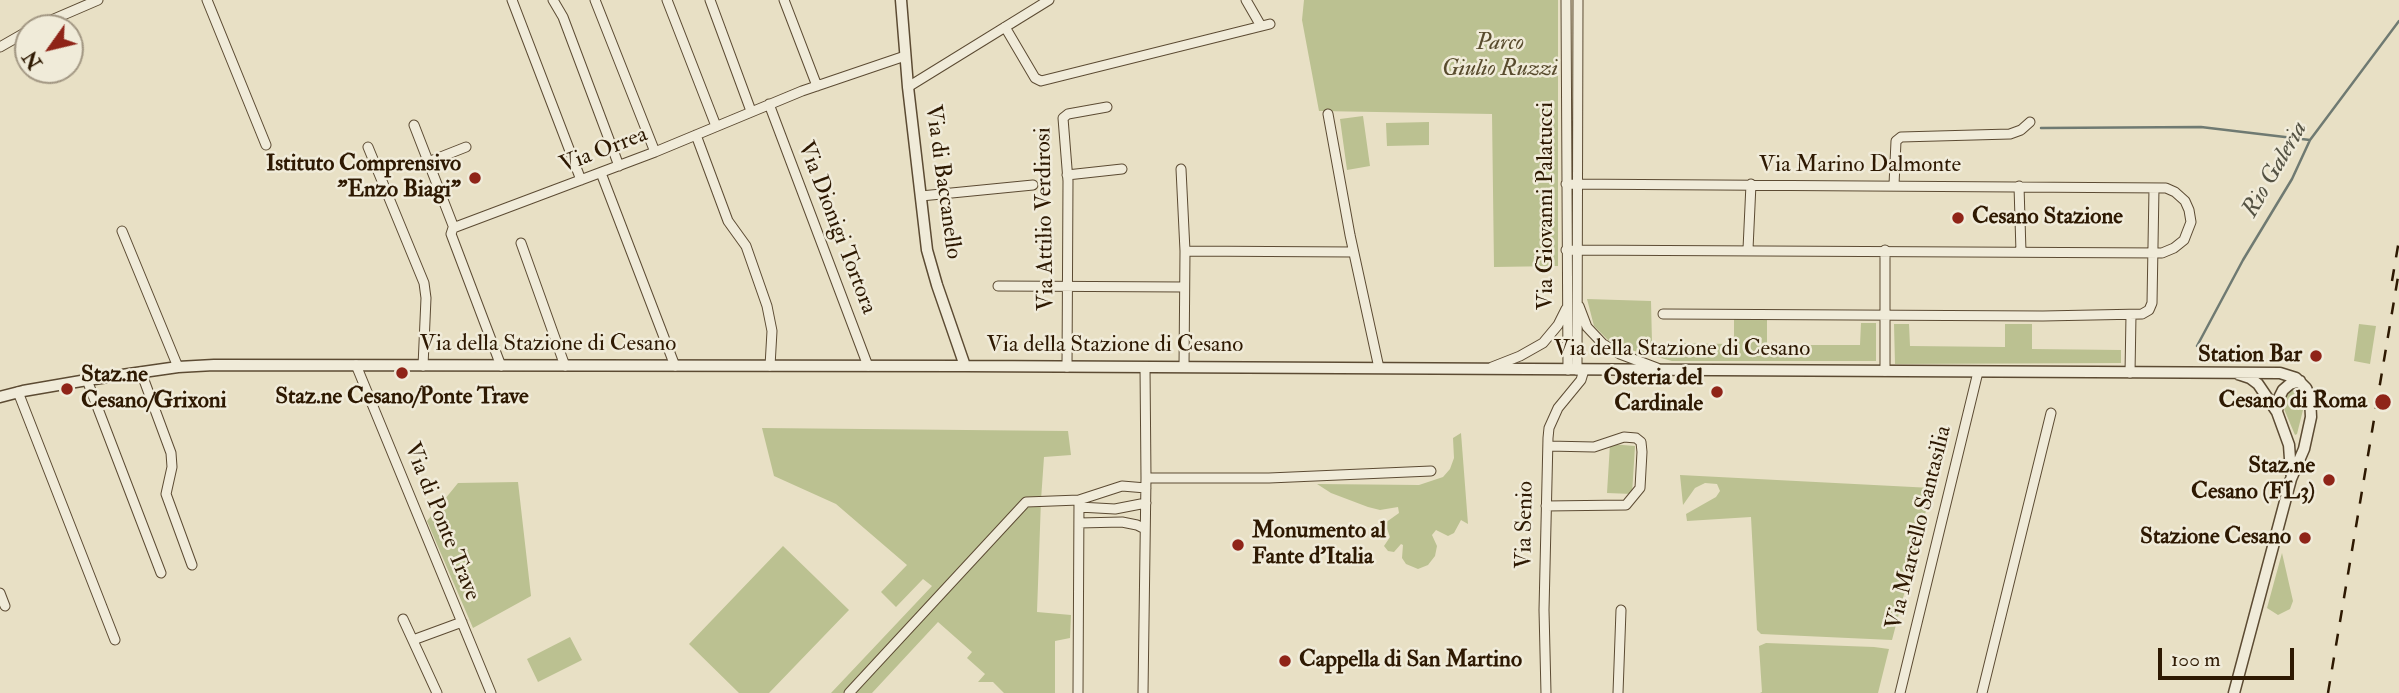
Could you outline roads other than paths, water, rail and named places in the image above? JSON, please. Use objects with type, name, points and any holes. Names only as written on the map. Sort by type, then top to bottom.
[{"type":"street","points":[[66,14],[98,0]]},
{"type":"street","points":[[207,0],[266,145]]},
{"type":"street","points":[[512,0],[581,180]]},
{"type":"street","points":[[553,0],[562,15],[619,166]]},
{"type":"street","points":[[595,0],[655,152]]},
{"type":"street","points":[[667,0],[716,126]]},
{"type":"street","points":[[710,0],[751,111]]},
{"type":"street","points":[[785,0],[817,86]]},
{"type":"street","name":"Via di Baccanello","points":[[901,0],[908,87],[929,258],[965,366]]},
{"type":"street","points":[[908,87],[1049,0]]},
{"type":"street","points":[[1005,27],[1035,78],[1041,81],[1266,25],[1245,0]]},
{"type":"street","name":"Via Giovanni Palatucci","points":[[1566,0],[1567,307],[1576,370]]},
{"type":"street","name":"Via Giovanni Palatucci","points":[[1576,370],[1578,0]]},
{"type":"street","name":"Via Orrea","points":[[454,228],[655,152],[769,104],[905,56]]},
{"type":"street","name":"Via Dionigi Tortora","points":[[769,104],[868,366]]},
{"type":"street","name":"Via Attilio Verdirosi","points":[[1067,367],[1067,175],[1064,116],[1107,107]]},
{"type":"street","points":[[1328,114],[1353,252],[1379,368]]},
{"type":"street","points":[[1894,185],[1896,141],[1901,136],[2010,134],[2021,130],[2029,122]]},
{"type":"street","points":[[414,125],[454,228],[451,234],[501,366]]},
{"type":"street","points":[[696,135],[728,221],[746,246],[767,306],[773,337],[771,366]]},
{"type":"street","points":[[368,147],[423,281],[426,298],[423,366]]},
{"type":"street","points":[[428,162],[466,147]]},
{"type":"street","points":[[1067,175],[1122,169]]},
{"type":"street","points":[[1181,169],[1185,251],[1184,367]]},
{"type":"street","points":[[601,173],[675,366]]},
{"type":"street","name":"Via Marino Dalmonte","points":[[1566,184],[2154,187],[2170,189],[2180,196],[2189,210],[2191,222],[2188,234],[2180,244],[2168,251],[2153,253],[1566,250]]},
{"type":"street","points":[[1748,249],[1751,184]]},
{"type":"street","points":[[921,196],[1033,185]]},
{"type":"street","points":[[2020,186],[2021,252]]},
{"type":"street","points":[[1663,314],[2144,313],[2151,306],[2154,187]]},
{"type":"street","points":[[122,231],[178,368]]},
{"type":"street","points":[[521,243],[565,366]]},
{"type":"street","points":[[1885,250],[1885,371]]},
{"type":"street","points":[[1185,251],[1353,252]]},
{"type":"street","points":[[998,286],[1184,287]]},
{"type":"street","points":[[1577,302],[1587,327],[1603,344],[1620,354],[1667,371]]},
{"type":"street","points":[[1486,369],[1520,356],[1543,343],[1556,329],[1567,307]]},
{"type":"street","points":[[2130,373],[2131,315]]},
{"type":"street","name":"Via della Stazione di Cesano","points":[[0,397],[87,380],[214,365],[2280,373],[2300,381],[2309,393],[2312,414],[2304,449],[2291,480],[2234,693]]},
{"type":"street","name":"Via di Ponte Trave","points":[[356,365],[491,693]]},
{"type":"street","points":[[1143,693],[1145,367]]},
{"type":"street","name":"Via Senio","points":[[1546,693],[1544,610],[1548,446],[1552,418],[1563,400],[1581,380],[1576,370]]},
{"type":"street","points":[[141,372],[171,453],[172,467],[166,494],[192,565]]},
{"type":"street","name":"Via Marcello Santasilia","points":[[1900,693],[1978,372]]},
{"type":"street","name":"Via della Stazione di Cesano","points":[[2233,373],[2256,382],[2277,412],[2289,445],[2291,480]]},
{"type":"street","points":[[87,380],[161,573]]},
{"type":"street","points":[[2277,412],[2278,400],[2283,390],[2300,381]]},
{"type":"street","points":[[18,392],[115,640]]},
{"type":"street","points":[[1982,693],[2051,413]]},
{"type":"street","points":[[1545,506],[1626,505],[1640,488],[1642,452],[1640,442],[1636,438],[1625,437],[1594,447],[1548,446]]},
{"type":"street","points":[[1079,503],[1122,486],[1146,483],[1431,471]]},
{"type":"street","points":[[849,693],[1027,502],[1079,503],[1115,509],[1146,503]]},
{"type":"street","points":[[1078,693],[1079,503]]},
{"type":"street","points":[[1079,523],[1122,522],[1137,524],[1145,529]]},
{"type":"street","points":[[0,593],[5,606]]},
{"type":"street","points":[[1618,693],[1621,610]]},
{"type":"street","points":[[403,619],[436,693]]},
{"type":"street","points":[[413,640],[462,622]]},
{"type":"waterway","name":"Rio Galeria","points":[[2197,346],[2243,260],[2292,179],[2310,140],[2399,21]]},
{"type":"waterway","points":[[2041,128],[2201,127],[2310,140]]},
{"type":"railway","points":[[2392,281],[2399,240]]},
{"type":"railway","points":[[2328,693],[2399,271]]},
{"type":"place","name":"Istituto Comprensivo \"Enzo Biagi\"","points":[[475,178]]},
{"type":"place","name":"Cesano Stazione","points":[[1958,218]]},
{"type":"place","name":"Station Bar","points":[[2316,356]]},
{"type":"place","name":"Staz.ne Cesano/Ponte Trave","points":[[402,373]]},
{"type":"place","name":"Staz.ne Cesano/Grixoni","points":[[67,389]]},
{"type":"place","name":"Osteria del Cardinale","points":[[1717,392]]},
{"type":"place","name":"Cesano di Roma","points":[[2383,402]]},
{"type":"place","name":"Staz.ne Cesano (FL3)","points":[[2329,480]]},
{"type":"place","name":"Stazione Cesano","points":[[2305,538]]},
{"type":"place","name":"Monumento al Fante d'Italia","points":[[1238,545]]},
{"type":"place","name":"Cappella di San Martino","points":[[1285,661]]},
{"type":"park label","name":"Parco Giulio Ruzzi","points":[[1500,57]]}]
